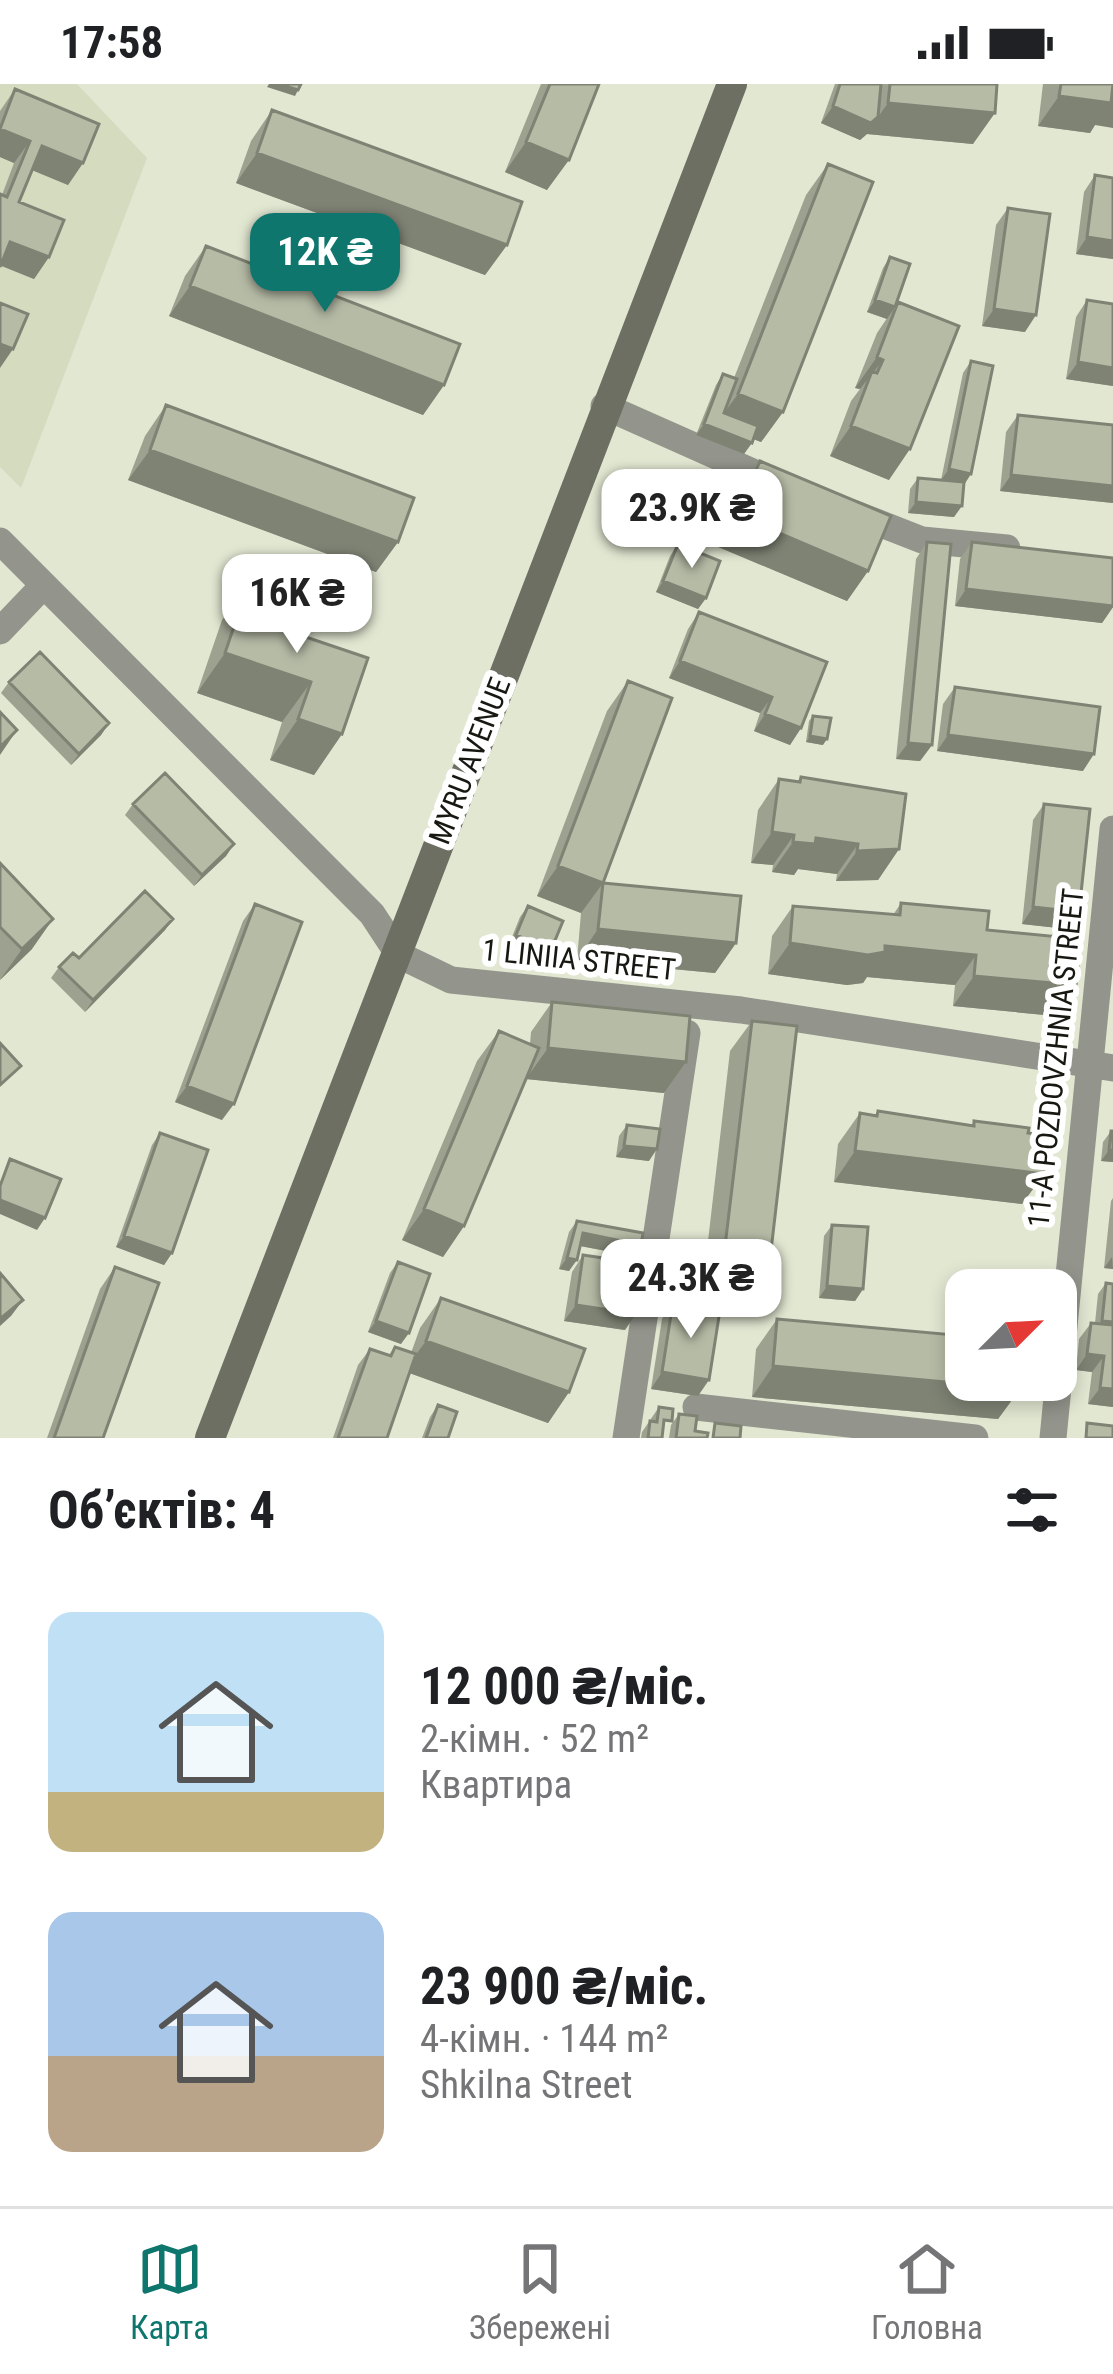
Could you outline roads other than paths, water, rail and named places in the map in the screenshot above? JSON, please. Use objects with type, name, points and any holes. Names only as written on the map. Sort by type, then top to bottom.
[{"type":"main road","name":"MYRU AVENUE","points":[[210,1438],[399,955],[604,406],[732,84]]},
{"type":"street","points":[[604,406],[777,484],[922,540],[1041,552]]},
{"type":"street","name":"1 LINIIA STREET","points":[[0,541],[372,914],[399,955],[451,980],[691,1005],[1100,1066]]},
{"type":"street","points":[[0,631],[43,586]]},
{"type":"street","name":"11-A POZDOVZHNIA STREET","points":[[1053,1438],[1100,1066],[1113,829]]},
{"type":"street","points":[[626,1438],[691,1005]]},
{"type":"street","points":[[696,1407],[975,1438]]}]
